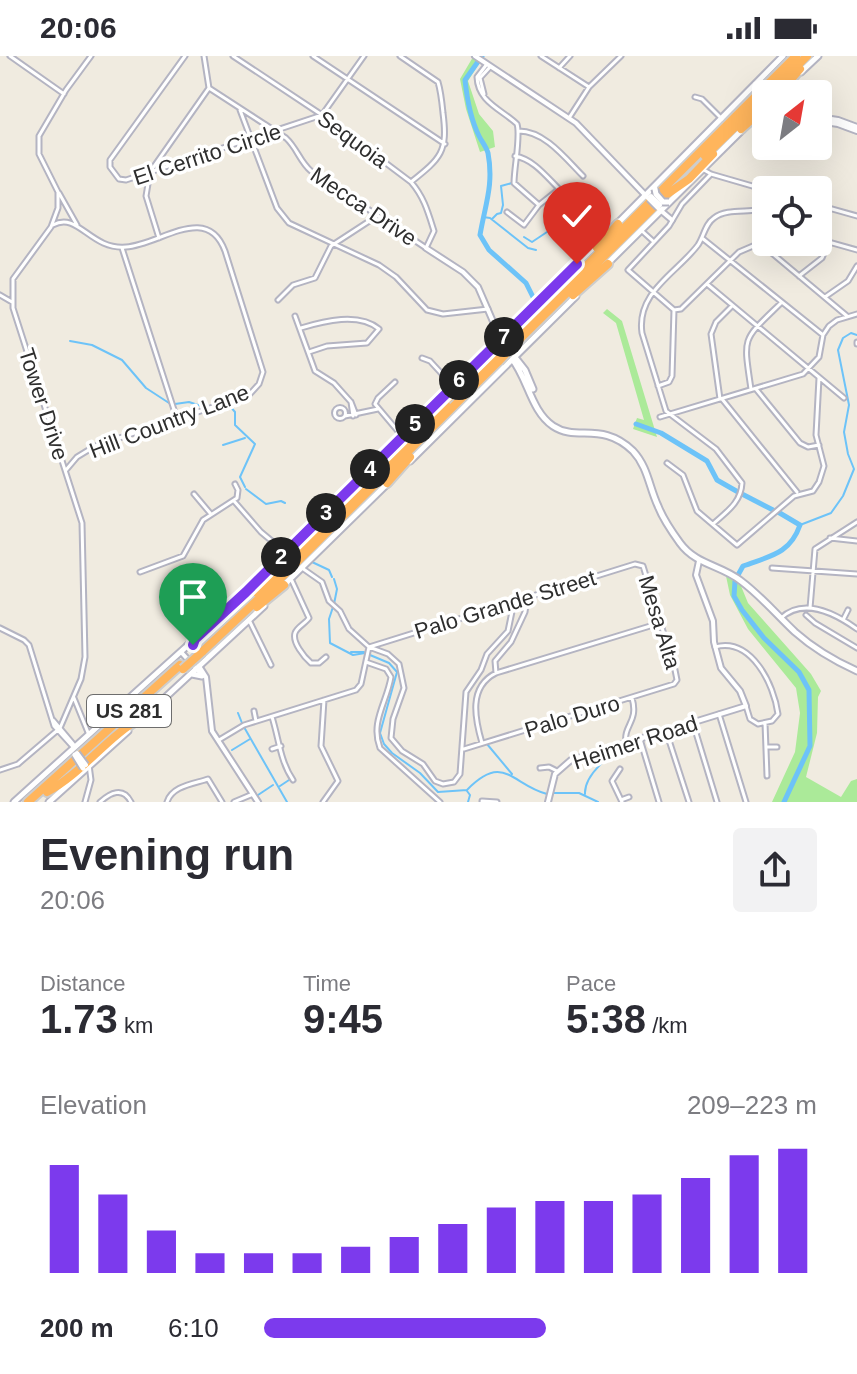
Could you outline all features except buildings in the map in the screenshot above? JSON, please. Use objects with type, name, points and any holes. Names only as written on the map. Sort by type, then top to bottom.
[{"type":"highway","points":[[642,211],[786,56]]},
{"type":"highway","points":[[787,80],[807,56]]},
{"type":"highway","points":[[719,143],[807,56]]},
{"type":"highway","name":"US 281","points":[[787,80],[807,56]]},
{"type":"highway","name":"US 281","points":[[28,802],[73,749],[204,654],[469,391],[515,338],[642,211],[807,56]]},
{"type":"highway","name":"US 281","points":[[515,338],[669,199],[719,143],[752,114]]},
{"type":"highway","points":[[669,199],[752,119]]},
{"type":"highway","points":[[515,338],[618,224]]},
{"type":"highway","points":[[515,338],[608,264]]},
{"type":"highway","name":"US 281","points":[[204,654],[246,604],[474,377],[497,361]]},
{"type":"highway","points":[[405,435],[474,377]]},
{"type":"highway","points":[[387,483],[469,391]]},
{"type":"highway","points":[[246,604],[327,512]]},
{"type":"highway","points":[[204,654],[287,582]]},
{"type":"highway","name":"US 281","points":[[35,802],[183,669]]},
{"type":"highway","points":[[47,792],[143,717]]},
{"type":"highway","points":[[17,802],[65,764],[73,749]]},
{"type":"main road","points":[[195,639],[193,649],[202,658],[249,620],[302,568],[387,483],[497,361],[500,342],[515,338],[594,247],[649,196],[786,56]]},
{"type":"main road","points":[[608,264],[669,199],[704,170],[752,120]]},
{"type":"main road","points":[[657,186],[656,194],[663,202],[669,199]]},
{"type":"main road","points":[[496,333],[515,338]]},
{"type":"main road","points":[[49,802],[143,717],[183,669],[183,651],[453,386],[497,361],[513,358],[515,338]]},
{"type":"main road","points":[[515,338],[519,365],[531,381],[534,400],[546,420],[569,432],[604,434],[632,450],[646,469],[664,517],[685,550],[699,561],[738,579],[812,645],[857,671]]},
{"type":"main road","name":"Mecca Drive","points":[[500,342],[519,365]]},
{"type":"main road","points":[[497,361],[519,365]]},
{"type":"main road","points":[[89,776],[73,749],[183,669],[201,673],[204,654]]},
{"type":"street","points":[[10,56],[64,94]]},
{"type":"street","points":[[80,228],[42,162],[38,141],[64,94],[91,56]]},
{"type":"street","name":"El Cerrito Circle","points":[[185,56],[109,163],[122,180],[322,115]]},
{"type":"street","points":[[159,238],[146,196],[150,172],[209,88],[204,56]]},
{"type":"street","name":"Sequoia","points":[[233,56],[322,115],[411,182],[427,207],[434,231],[426,248]]},
{"type":"street","points":[[313,56],[445,144]]},
{"type":"street","points":[[322,115],[364,56]]},
{"type":"street","points":[[400,56],[438,82],[446,132],[445,144],[434,163],[411,182]]},
{"type":"street","points":[[541,56],[589,87]]},
{"type":"street","points":[[559,68],[570,56]]},
{"type":"street","points":[[569,118],[589,87],[621,56]]},
{"type":"street","points":[[476,57],[569,118],[670,218]]},
{"type":"street","points":[[488,64],[480,78],[484,94],[490,105],[516,123],[519,131],[514,183],[539,205]]},
{"type":"street","name":"Mecca Drive","points":[[209,88],[290,142],[306,167],[473,282],[483,295],[500,342]]},
{"type":"street","points":[[695,97],[702,99],[722,119]]},
{"type":"street","points":[[239,108],[277,208],[289,223],[390,273],[427,310],[443,314],[488,309]]},
{"type":"street","points":[[832,122],[857,129]]},
{"type":"street","points":[[519,131],[531,132],[546,142],[583,176]]},
{"type":"street","points":[[507,212],[524,225],[539,205],[559,189],[526,159],[515,156]]},
{"type":"street","points":[[704,170],[752,186]]},
{"type":"street","points":[[711,174],[628,270],[674,310],[681,309],[730,261],[744,249],[752,247]]},
{"type":"street","points":[[12,302],[11,287],[15,275],[51,227],[58,208],[58,192]]},
{"type":"street","points":[[549,197],[592,235],[594,247]]},
{"type":"street","points":[[832,209],[857,216]]},
{"type":"street","points":[[713,524],[736,504],[742,483],[716,449],[664,408],[642,329],[642,316],[652,292],[702,238],[708,223],[716,216],[752,211]]},
{"type":"street","points":[[278,300],[293,285],[315,278],[331,246],[377,216]]},
{"type":"street","points":[[51,227],[66,221],[100,243],[122,247],[177,419]]},
{"type":"street","name":"Hill Country Lane","points":[[66,470],[90,448],[249,395],[261,381],[263,367],[220,238],[208,229],[197,227],[122,247]]},
{"type":"street","points":[[641,231],[654,242]]},
{"type":"street","points":[[592,235],[604,237]]},
{"type":"street","points":[[702,238],[823,335]]},
{"type":"street","points":[[832,243],[857,250]]},
{"type":"street","points":[[777,256],[847,316]]},
{"type":"street","points":[[799,276],[823,256]]},
{"type":"street","points":[[825,297],[851,277],[857,266]]},
{"type":"street","points":[[851,277],[857,282]]},
{"type":"street","points":[[707,284],[844,398]]},
{"type":"street","points":[[0,295],[12,302]]},
{"type":"street","name":"Tower Drive","points":[[12,302],[84,535],[85,657],[74,698],[59,729]]},
{"type":"street","points":[[781,303],[757,327],[746,344],[754,390],[800,443],[808,447],[819,445]]},
{"type":"street","points":[[732,306],[716,322],[711,334],[721,399],[798,493]]},
{"type":"street","points":[[658,386],[669,382],[672,376],[674,310]]},
{"type":"street","points":[[660,417],[802,375],[820,355],[823,335],[833,322],[857,314]]},
{"type":"street","points":[[295,316],[315,371],[331,380],[351,402],[355,415]]},
{"type":"street","points":[[301,328],[324,321],[360,319],[379,329],[364,344],[327,346],[309,352]]},
{"type":"street","name":"Mecca Drive","points":[[493,325],[500,342]]},
{"type":"street","points":[[422,358],[430,361],[453,386]]},
{"type":"street","points":[[667,463],[682,474],[694,506],[737,545],[798,493],[813,491],[819,482],[824,462],[816,435],[819,378]]},
{"type":"street","points":[[395,382],[376,400],[378,409],[405,435]]},
{"type":"street","points":[[345,416],[378,409]]},
{"type":"street","points":[[140,572],[183,556],[189,550],[202,521],[234,501],[238,491],[235,484]]},
{"type":"street","points":[[194,494],[211,514]]},
{"type":"street","points":[[234,501],[261,532],[286,553]]},
{"type":"street","points":[[810,608],[815,548],[857,522]]},
{"type":"street","points":[[830,538],[857,541]]},
{"type":"street","points":[[699,561],[696,575],[727,681],[740,691],[752,722],[765,723],[778,715]]},
{"type":"street","name":"Palo Grande Street","points":[[369,647],[635,564],[642,565]]},
{"type":"street","name":"Mesa Alta","points":[[642,565],[677,680]]},
{"type":"street","points":[[302,568],[320,580],[327,598],[340,611],[347,627],[369,647],[391,656],[399,664],[403,673],[404,694],[391,729],[393,742],[423,764],[431,777],[450,784],[460,774],[466,692],[487,654],[508,631],[514,602]]},
{"type":"street","points":[[772,568],[857,574]]},
{"type":"street","points":[[287,582],[309,619],[296,631],[295,639],[303,655],[311,663],[319,663],[326,657]]},
{"type":"street","points":[[496,673],[495,659],[512,639],[525,612],[527,598]]},
{"type":"street","points":[[781,618],[795,609],[810,608],[843,620],[857,629]]},
{"type":"street","points":[[843,620],[848,610]]},
{"type":"street","points":[[806,615],[857,648]]},
{"type":"street","points":[[249,620],[271,665]]},
{"type":"street","points":[[482,744],[474,719],[479,688],[485,679],[660,623]]},
{"type":"street","points":[[0,628],[29,645],[55,722],[73,749]]},
{"type":"street","points":[[715,647],[731,644],[742,649],[775,692],[778,715]]},
{"type":"street","points":[[218,741],[256,721],[356,690],[361,684],[369,647]]},
{"type":"street","points":[[183,651],[201,673],[210,723],[218,741],[258,802]]},
{"type":"street","points":[[366,662],[386,669],[391,677],[376,735],[382,751],[440,800]]},
{"type":"street","points":[[477,676],[485,679]]},
{"type":"street","name":"Palo Duro","points":[[464,749],[671,686],[677,680]]},
{"type":"street","points":[[74,698],[89,735]]},
{"type":"street","points":[[626,743],[625,734],[635,713],[632,698]]},
{"type":"street","points":[[323,802],[338,781],[321,746],[324,700]]},
{"type":"street","name":"Heimer Road","points":[[548,802],[557,771],[571,760],[746,706]]},
{"type":"street","points":[[254,711],[256,721]]},
{"type":"street","points":[[719,714],[746,802]]},
{"type":"street","points":[[778,715],[783,717]]},
{"type":"street","points":[[272,717],[283,763],[293,780]]},
{"type":"street","points":[[55,722],[63,722]]},
{"type":"street","points":[[693,723],[717,802]]},
{"type":"street","points":[[765,723],[767,776]]},
{"type":"street","points":[[0,770],[24,760],[59,729]]},
{"type":"street","points":[[666,731],[689,802]]},
{"type":"street","points":[[640,739],[659,802]]},
{"type":"street","points":[[272,749],[281,746]]},
{"type":"street","points":[[765,749],[777,747]]},
{"type":"street","points":[[540,768],[545,766],[557,771]]},
{"type":"street","points":[[85,768],[90,784]]},
{"type":"street","points":[[620,769],[612,781],[622,801],[629,797]]},
{"type":"street","points":[[85,802],[89,776]]},
{"type":"street","points":[[167,802],[172,792],[208,779],[222,802]]},
{"type":"street","points":[[100,802],[114,792],[124,794],[131,802]]},
{"type":"street","points":[[234,802],[253,794]]},
{"type":"street","points":[[482,801],[497,802]]},
{"type":"green space","points":[[473,57],[480,62],[468,81],[479,114],[493,131],[495,147],[480,152],[460,79]]},
{"type":"green space","points":[[607,309],[622,321],[657,437],[633,429],[637,418],[644,420],[616,323],[603,313]]},
{"type":"green space","points":[[726,576],[741,586],[748,603],[811,674],[821,691],[818,697],[817,733],[806,777],[841,797],[851,781],[857,779],[857,802],[772,802],[795,752],[800,713],[796,688],[748,629],[730,595]]},
{"type":"waterway","points":[[482,56],[465,80],[471,115],[490,164],[480,235],[489,250],[526,283],[535,301]]},
{"type":"waterway","points":[[501,213],[501,186],[512,183]]},
{"type":"waterway","points":[[492,219],[501,213]]},
{"type":"waterway","points":[[483,217],[490,218],[528,248],[536,250]]},
{"type":"waterway","points":[[524,237],[532,242],[550,230],[578,250]]},
{"type":"waterway","points":[[800,525],[831,513],[843,496],[854,469],[844,432],[849,405],[838,350],[843,338],[851,333],[857,335]]},
{"type":"waterway","points":[[70,341],[92,345],[122,360],[146,388],[169,403]]},
{"type":"waterway","points":[[175,404],[189,402],[207,408]]},
{"type":"waterway","points":[[210,410],[229,405],[235,412],[235,425],[255,444],[240,477],[245,487]]},
{"type":"waterway","points":[[636,424],[661,433],[707,461],[717,480],[738,492]]},
{"type":"waterway","points":[[223,445],[245,438]]},
{"type":"waterway","points":[[246,489],[266,504],[285,503]]},
{"type":"waterway","points":[[742,494],[773,510]]},
{"type":"waterway","points":[[738,575],[743,566],[785,548],[796,535],[800,525],[778,512]]},
{"type":"waterway","points":[[312,562],[329,570],[332,577]]},
{"type":"waterway","points":[[334,579],[337,589],[334,604]]},
{"type":"waterway","points":[[735,581],[734,596],[742,610],[764,638],[799,672],[809,690],[810,746],[784,802]]},
{"type":"waterway","points":[[333,607],[329,619],[330,643],[353,655],[365,653]]},
{"type":"waterway","points":[[351,652],[364,652]]},
{"type":"waterway","points":[[370,655],[389,663],[397,672],[380,733],[384,744],[438,792],[467,790],[490,773],[499,772],[547,794]]},
{"type":"waterway","points":[[238,713],[242,723]]},
{"type":"waterway","points":[[244,727],[287,802]]},
{"type":"waterway","points":[[232,750],[250,739]]},
{"type":"waterway","points":[[487,744],[512,774]]},
{"type":"waterway","points":[[585,794],[589,779],[600,765],[628,746]]},
{"type":"waterway","points":[[280,786],[289,780]]},
{"type":"waterway","points":[[258,795],[273,785]]},
{"type":"waterway","points":[[467,791],[470,795],[468,802]]},
{"type":"waterway","points":[[553,793],[579,793],[598,802]]},
{"type":"route","points":[[193,645],[195,639],[577,264]]}]
